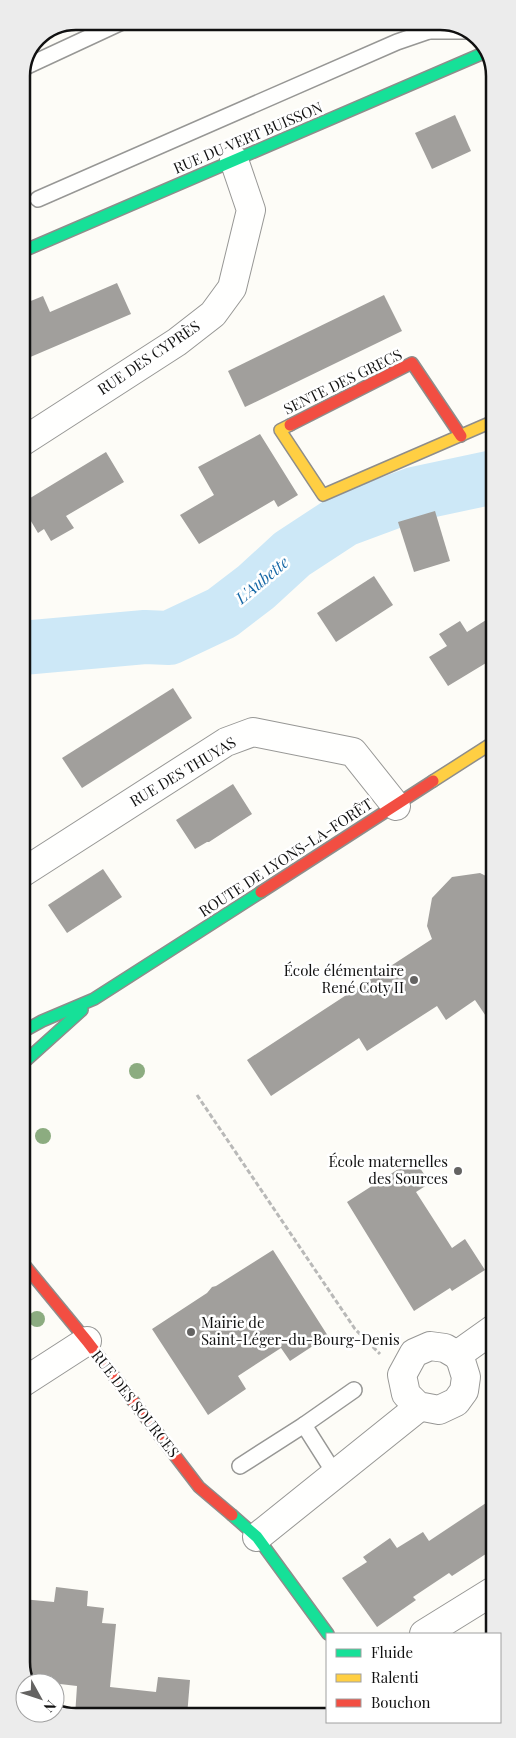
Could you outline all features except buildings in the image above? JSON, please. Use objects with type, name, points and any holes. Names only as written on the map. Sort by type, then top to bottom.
[{"type":"street","name":"RUE DU VERT BUISSON","points":[[30,248],[481,54]]},
{"type":"street","name":"RUE DES CYPRÈS","points":[[30,437],[177,342],[213,314],[232,288],[251,210],[234,160]]},
{"type":"street","name":"SENTE DES GRECS","points":[[461,436],[412,362],[280,430],[323,495],[486,425]]},
{"type":"street","name":"RUE DES THUYAS","points":[[30,868],[226,742],[253,732],[353,752],[396,806]]},
{"type":"street","name":"ROUTE DE LYONS-LA-FORÊT","points":[[30,1028],[94,999],[486,747]]},
{"type":"street","name":"ROUTE DE LYONS-LA-FORÊT","points":[[30,1057],[94,999]]},
{"type":"street","name":"RUE DES SOURCES","points":[[30,1272],[199,1487],[257,1537],[327,1633]]},
{"type":"street","points":[[457,1355],[486,1334]]},
{"type":"street","points":[[30,1378],[86,1342]]},
{"type":"street","points":[[430,1346],[445,1348],[457,1355],[462,1361],[466,1377],[464,1391],[456,1402],[439,1410],[419,1407],[406,1394],[402,1375],[414,1353],[430,1346]]},
{"type":"street","points":[[257,1537],[419,1407]]},
{"type":"street","points":[[426,1633],[486,1596]]},
{"type":"lane","points":[[32,64],[105,30]]},
{"type":"lane","points":[[38,199],[397,42],[419,30]]},
{"type":"lane","points":[[240,1466],[354,1390]]},
{"type":"lane","points":[[304,1425],[335,1474]]},
{"type":"path","points":[[197,1095],[355,1329],[402,1375]]},
{"type":"waterway","name":"L'Aubette","points":[[30,647],[145,637],[169,638],[222,613],[256,587],[292,554],[344,520],[414,494],[486,479]]},
{"type":"traffic: fast","points":[[30,248],[481,54]]},
{"type":"traffic: fast","points":[[30,1028],[94,999],[261,892]]},
{"type":"traffic: fast","points":[[30,1057],[82,1010]]},
{"type":"traffic: fast","points":[[232,1515],[257,1537],[327,1633]]},
{"type":"traffic: slow","points":[[290,425],[280,430],[323,495],[486,424]]},
{"type":"traffic: slow","points":[[433,781],[486,747]]},
{"type":"traffic: jam","points":[[290,425],[412,363],[461,436]]},
{"type":"traffic: jam","points":[[261,892],[433,781]]},
{"type":"traffic: jam","points":[[30,1272],[87,1341],[199,1487],[232,1515]]},
{"type":"place","name":"École élémentaire René Coty II","points":[[414,980]]},
{"type":"place","name":"École maternelles des Sources","points":[[458,1171]]},
{"type":"place","name":"Mairie de Saint-Léger-du-Bourg-Denis","points":[[191,1332]]}]
